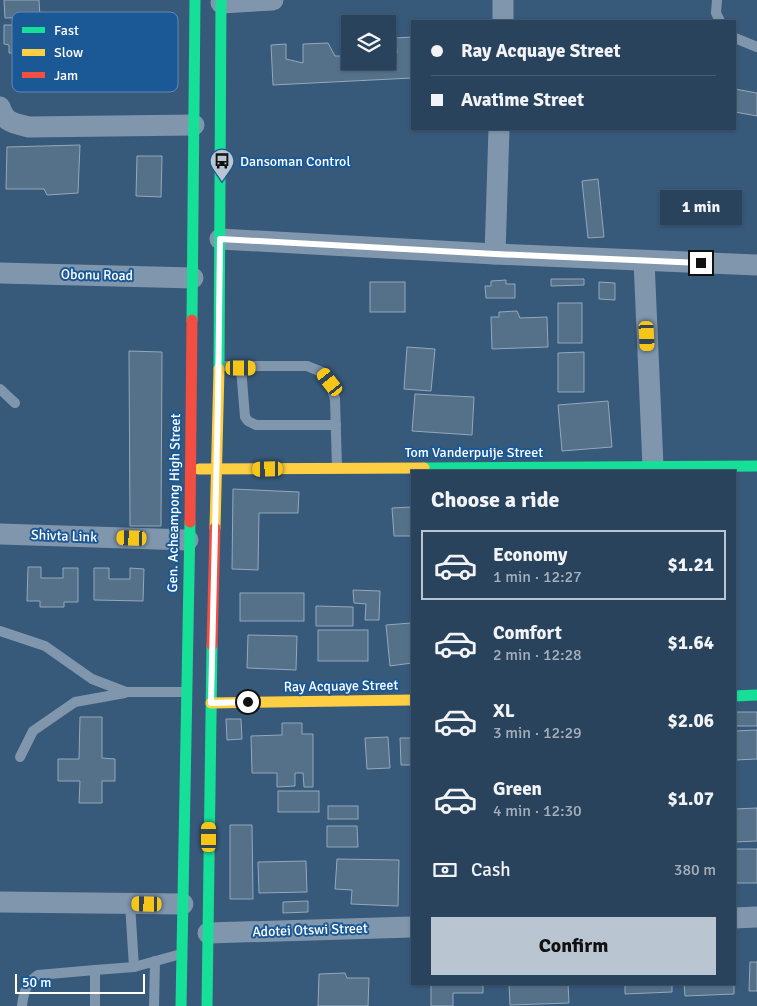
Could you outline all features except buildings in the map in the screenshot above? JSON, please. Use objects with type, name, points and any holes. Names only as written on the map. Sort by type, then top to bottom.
[{"type":"main road","name":"Gen. Acheampong High Street","points":[[180,1006],[188,540],[191,468],[195,0]]},
{"type":"main road","points":[[207,1006],[220,239],[221,2]]},
{"type":"main road","name":"Tom Vanderpuije Street","points":[[191,468],[216,470],[757,466]]},
{"type":"main road","points":[[736,696],[757,696]]},
{"type":"main road","name":"Ray Acquaye Street","points":[[211,703],[411,700]]},
{"type":"street","points":[[221,2],[273,0]]},
{"type":"street","points":[[503,0],[503,20]]},
{"type":"street","points":[[1,111],[11,123],[29,127],[194,125]]},
{"type":"street","points":[[495,254],[499,130]]},
{"type":"street","points":[[220,239],[495,254],[757,265]]},
{"type":"street","points":[[644,261],[653,466]]},
{"type":"street","name":"Obonu Road","points":[[0,273],[193,278]]},
{"type":"street","name":"Shivta Link","points":[[0,534],[188,540]]},
{"type":"street","points":[[0,902],[183,904]]},
{"type":"street","points":[[736,918],[757,917]]},
{"type":"street","name":"Adotei Otswi Street","points":[[208,933],[411,927]]},
{"type":"lane","points":[[717,0],[716,13],[720,20]]},
{"type":"lane","points":[[736,38],[757,47]]},
{"type":"lane","points":[[218,366],[241,368],[308,366],[322,372],[330,382],[335,399],[337,468]]},
{"type":"lane","points":[[241,368],[244,411],[248,421],[256,425],[336,425]]},
{"type":"lane","points":[[0,389],[15,403]]},
{"type":"lane","points":[[0,631],[45,646],[92,679],[126,692]]},
{"type":"lane","points":[[20,757],[33,731],[74,702],[126,692],[186,692]]},
{"type":"lane","points":[[130,904],[134,966]]},
{"type":"lane","points":[[22,1006],[26,987],[32,979],[38,976],[134,966],[182,953]]},
{"type":"lane","points":[[154,1006],[155,961]]},
{"type":"lane","points":[[95,970],[95,1006]]},
{"type":"traffic: fast","points":[[192,320],[195,0]]},
{"type":"traffic: fast","points":[[219,369],[221,0]]},
{"type":"traffic: fast","points":[[424,468],[757,466]]},
{"type":"traffic: fast","points":[[181,1006],[190,522]]},
{"type":"traffic: fast","points":[[207,1006],[212,645]]},
{"type":"traffic: fast","points":[[736,696],[757,695]]},
{"type":"traffic: slow","points":[[215,528],[219,369]]},
{"type":"traffic: slow","points":[[199,469],[424,468]]},
{"type":"traffic: slow","points":[[211,703],[411,700]]},
{"type":"traffic: jam","points":[[190,522],[192,320]]},
{"type":"traffic: jam","points":[[212,645],[215,528]]},
{"type":"place","name":"Dansoman Control","points":[[222,182]]},
{"type":"route","points":[[248,702],[211,703],[220,239],[701,263]]}]
